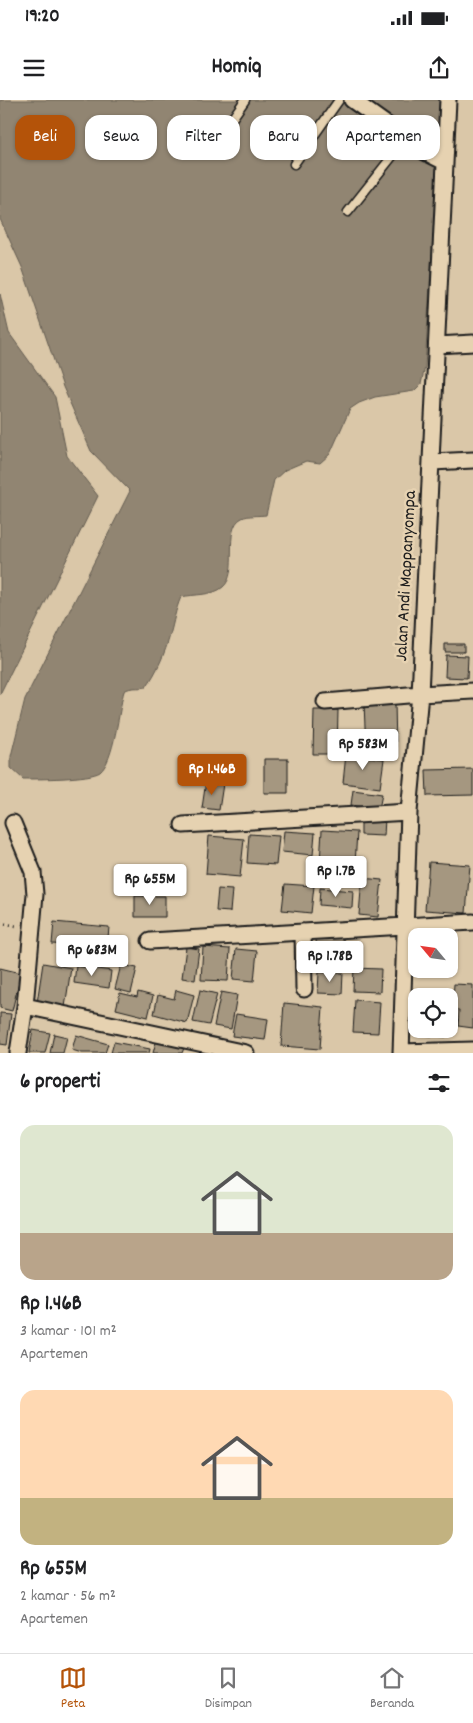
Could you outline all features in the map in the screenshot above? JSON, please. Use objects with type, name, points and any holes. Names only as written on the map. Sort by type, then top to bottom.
[{"type":"street","points":[[352,100],[373,115]]},
{"type":"street","name":"Jalan Andi Mappanyompa","points":[[401,1052],[409,812],[420,694],[438,344],[448,100]]},
{"type":"street","points":[[440,160],[445,162]]},
{"type":"street","points":[[438,344],[473,342]]},
{"type":"street","points":[[432,462],[473,460]]},
{"type":"street","points":[[325,702],[473,691]]},
{"type":"street","points":[[183,825],[409,812]]},
{"type":"street","points":[[13,823],[34,879],[36,894],[25,1006],[18,1053]]},
{"type":"street","points":[[150,941],[473,922]]},
{"type":"street","points":[[304,932],[304,988]]},
{"type":"street","points":[[25,1006],[246,1053]]},
{"type":"street","points":[[401,1052],[473,1050]]},
{"type":"lane","points":[[234,115],[244,100]]},
{"type":"lane","points":[[294,164],[339,100]]},
{"type":"lane","points":[[348,212],[389,160]]},
{"type":"shaded area","points":[[0,100],[441,100],[440,117],[440,115],[327,115],[327,160],[437,160],[425,367],[421,384],[414,391],[375,397],[359,403],[350,409],[330,454],[320,463],[306,461],[285,470],[274,480],[266,515],[244,517],[236,523],[233,531],[228,580],[223,587],[214,592],[181,597],[168,642],[157,669],[146,687],[124,691],[112,746],[105,766],[100,772],[86,776],[23,779],[11,768],[11,756],[25,699],[130,491],[91,451],[63,387],[22,267],[0,219]]},
{"type":"shaded area","points":[[0,294],[9,333],[55,397],[67,456],[98,496],[0,694]]},
{"type":"building","points":[[445,644],[464,644],[464,652],[445,652]]},
{"type":"building","points":[[446,655],[468,656],[467,678],[445,677]]},
{"type":"building","points":[[395,702],[396,749],[366,750],[364,703]]},
{"type":"building","points":[[314,710],[338,710],[337,754],[313,754]]},
{"type":"building","points":[[346,754],[384,759],[380,788],[343,783]]},
{"type":"building","points":[[264,759],[288,759],[288,793],[264,793]]},
{"type":"building","points":[[473,769],[473,795],[427,796],[426,770]]},
{"type":"building","points":[[206,781],[223,784],[219,810],[202,808]]},
{"type":"building","points":[[353,790],[382,794],[379,809],[351,805]]},
{"type":"building","points":[[361,817],[385,818],[384,836],[361,835]]},
{"type":"building","points":[[322,830],[357,832],[355,864],[320,862]]},
{"type":"building","points":[[284,831],[315,833],[313,855],[282,852]]},
{"type":"building","points":[[249,834],[279,836],[276,865],[247,863]]},
{"type":"building","points":[[209,836],[244,839],[240,877],[206,874]]},
{"type":"building","points":[[429,862],[470,865],[466,913],[425,910]]},
{"type":"building","points":[[362,878],[382,880],[378,917],[359,915]]},
{"type":"building","points":[[285,884],[314,886],[311,913],[282,910]]},
{"type":"building","points":[[320,888],[353,891],[352,908],[319,905]]},
{"type":"building","points":[[218,889],[232,890],[230,912],[216,911]]},
{"type":"building","points":[[135,896],[165,896],[165,917],[135,917]]},
{"type":"building","points":[[54,922],[109,927],[106,960],[69,957],[70,945],[52,944]]},
{"type":"building","points":[[343,938],[344,961],[317,962],[316,939]]},
{"type":"building","points":[[186,947],[199,949],[195,980],[182,978]]},
{"type":"building","points":[[203,947],[230,949],[228,981],[201,980]]},
{"type":"building","points":[[236,949],[257,951],[254,981],[233,979]]},
{"type":"building","points":[[43,963],[71,968],[65,1007],[37,1003]]},
{"type":"building","points":[[121,965],[137,968],[131,993],[115,989]]},
{"type":"building","points":[[76,966],[111,971],[109,988],[74,983]]},
{"type":"building","points":[[0,968],[21,973],[12,1011],[0,1008]]},
{"type":"building","points":[[354,968],[381,969],[380,992],[353,991]]},
{"type":"building","points":[[319,972],[343,973],[342,994],[318,993]]},
{"type":"building","points":[[454,984],[473,985],[473,1028],[458,1026],[458,988],[454,988]]},
{"type":"building","points":[[176,990],[194,995],[187,1023],[154,1014],[158,995],[174,999]]},
{"type":"building","points":[[200,990],[217,994],[209,1025],[193,1022]]},
{"type":"building","points":[[138,992],[153,996],[148,1017],[116,1009],[120,993],[137,997]]},
{"type":"building","points":[[221,992],[237,995],[231,1029],[214,1026]]},
{"type":"building","points":[[355,1000],[380,1002],[378,1033],[353,1032]]},
{"type":"building","points":[[284,1003],[323,1007],[320,1049],[281,1046]]},
{"type":"building","points":[[0,1013],[11,1014],[7,1045],[0,1044]]},
{"type":"building","points":[[236,1014],[268,1019],[265,1040],[232,1036]]},
{"type":"building","points":[[33,1030],[50,1033],[45,1053],[29,1053]]},
{"type":"building","points":[[54,1034],[67,1037],[63,1053],[50,1053]]},
{"type":"building","points":[[76,1035],[108,1044],[105,1053],[82,1053],[72,1050]]},
{"type":"building","points":[[114,1042],[150,1049],[149,1053],[111,1053]]},
{"type":"building","points":[[156,1042],[184,1048],[182,1053],[153,1053]]}]
